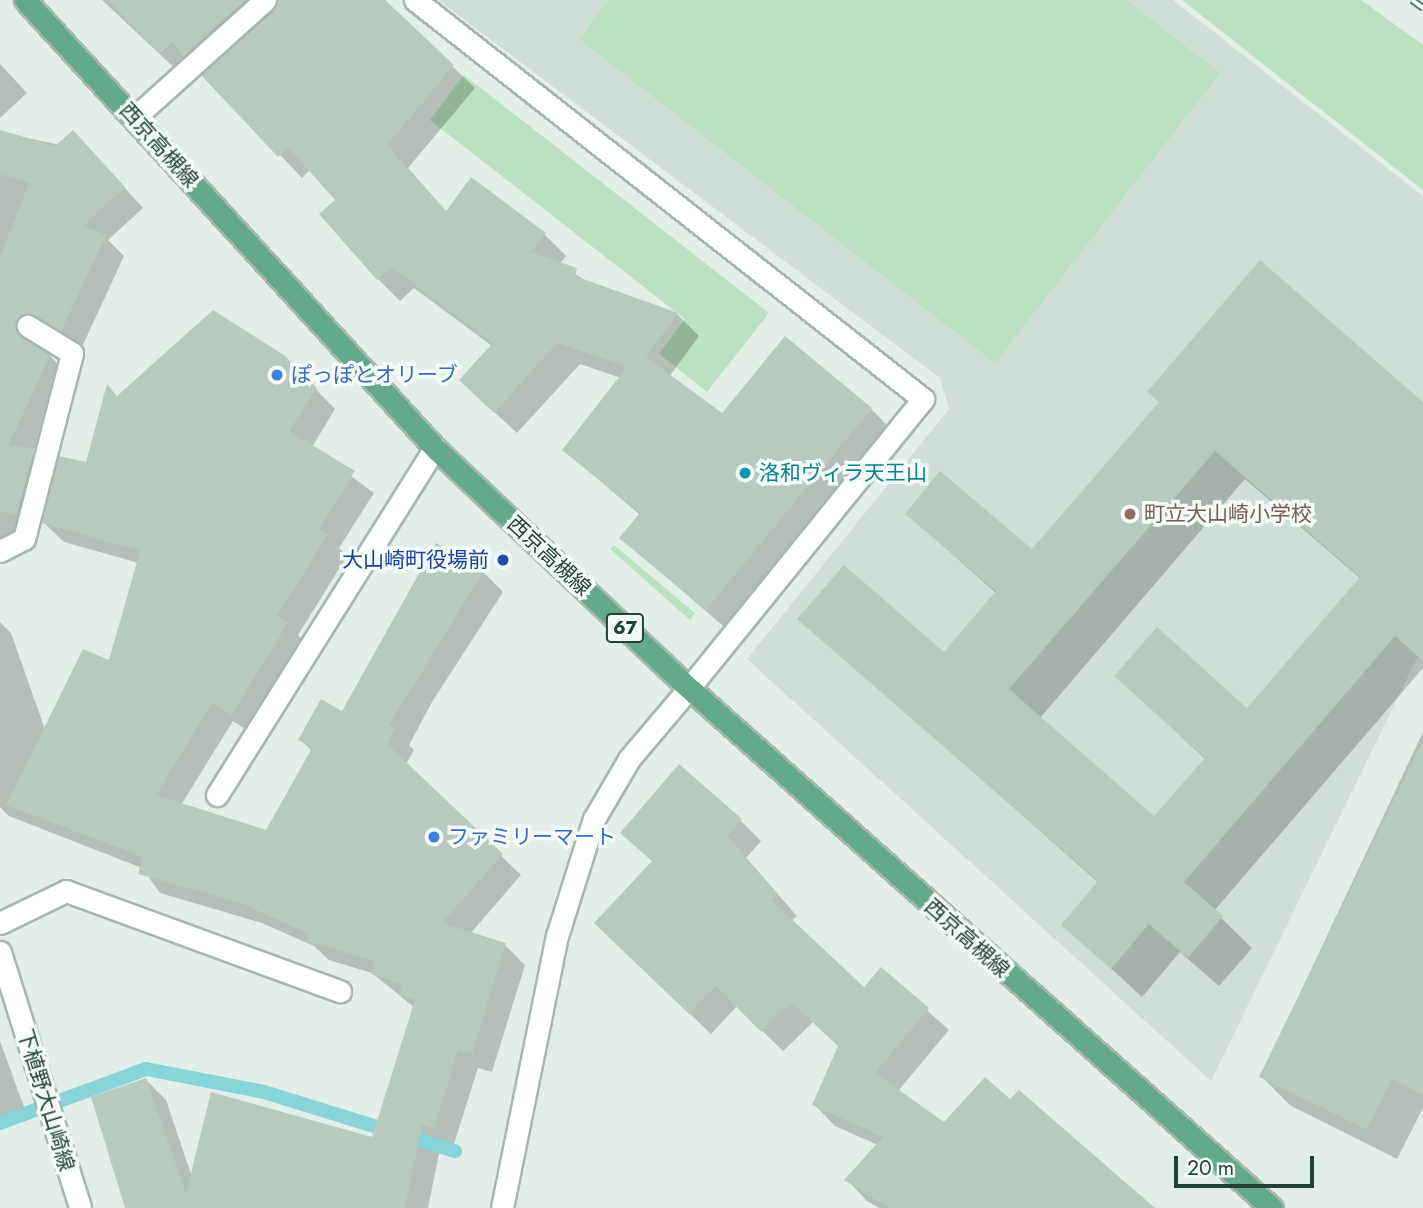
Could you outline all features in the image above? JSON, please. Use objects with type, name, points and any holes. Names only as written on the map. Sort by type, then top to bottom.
[{"type":"main road","name":"西京高槻線","points":[[25,0],[435,448],[689,688],[1272,1208]]},
{"type":"street","points":[[134,118],[264,0]]},
{"type":"street","points":[[415,0],[923,399],[629,759],[594,819],[557,936],[502,1208]]},
{"type":"street","points":[[0,551],[24,539],[72,353],[28,326]]},
{"type":"street","points":[[217,794],[435,448]]},
{"type":"street","points":[[0,923],[66,891],[340,990]]},
{"type":"street","name":"下植野大山崎線","points":[[0,952],[80,1208]]},
{"type":"shaded area","name":"町立大山崎小学校","points":[[438,0],[1173,0],[1423,196],[1423,646],[1211,1081],[747,659],[949,409],[940,378]]},
{"type":"green space","points":[[609,0],[1126,0],[1220,73],[995,363],[579,39]]},
{"type":"green space","points":[[1182,0],[1361,0],[1423,45],[1423,190]]},
{"type":"green space","points":[[464,75],[769,313],[707,392],[659,354],[685,319],[430,120]]},
{"type":"green space","points":[[614,545],[695,613],[690,620],[610,549]]},
{"type":"building","points":[[108,0],[245,0],[183,56],[172,42],[159,54]]},
{"type":"building","points":[[278,0],[385,0],[454,65],[387,145],[446,211],[471,177],[546,233],[531,252],[577,268],[575,276],[678,313],[646,357],[722,413],[785,336],[872,408],[706,610],[619,538],[640,513],[562,450],[627,367],[557,343],[494,413],[459,380],[493,343],[391,267],[377,280],[319,214],[335,200],[289,148],[278,157],[201,75]]},
{"type":"building","points":[[0,130],[55,146],[73,130],[125,187],[83,226],[106,235],[61,331],[29,313],[17,320],[21,337],[50,355],[9,444],[34,449],[16,516],[0,511],[0,257],[29,183],[0,174]]},
{"type":"building","points":[[1260,260],[1423,402],[1423,661],[1395,636],[1184,882],[1223,916],[1188,958],[1149,924],[1111,969],[1061,925],[1098,881],[797,619],[844,565],[944,652],[996,591],[905,514],[940,471],[1032,549],[1159,402],[1147,392]],"holes":[[[1215,451],[1360,577],[1247,708],[1157,627],[1114,676],[1205,758],[1154,816],[1009,689]]]},
{"type":"building","points":[[213,310],[284,355],[317,388],[289,431],[355,471],[319,529],[328,534],[277,616],[288,623],[231,715],[212,703],[156,795],[266,830],[312,748],[298,740],[321,699],[342,711],[436,543],[484,571],[389,725],[395,729],[387,744],[503,854],[442,923],[506,943],[472,1054],[458,1050],[434,1129],[422,1125],[405,1208],[125,1208],[91,1097],[146,1078],[186,1194],[211,1092],[372,1137],[415,1000],[399,995],[402,984],[371,974],[375,961],[307,941],[309,934],[241,903],[138,874],[143,857],[6,805],[83,649],[109,660],[140,551],[42,523],[59,456],[86,462],[107,384],[117,396]]},
{"type":"building","points":[[1423,741],[1423,1095],[1392,1079],[1367,1130],[1259,1077]]},
{"type":"building","points":[[679,764],[742,819],[727,836],[778,894],[771,900],[864,987],[881,967],[929,1008],[875,1073],[944,1122],[985,1077],[1010,1099],[1019,1090],[1155,1208],[889,1208],[844,1180],[883,1137],[812,1105],[838,1046],[791,1002],[761,1032],[716,986],[689,1014],[594,923],[652,861],[620,833]]},
{"type":"waterway","points":[[0,1123],[146,1069],[264,1092],[455,1151]]},
{"type":"railway","points":[[1412,0],[1423,8]]},
{"type":"place","name":"ぽっぽとオリーブ","points":[[277,375]]},
{"type":"place","name":"洛和ヴィラ天王山","points":[[745,473]]},
{"type":"place","name":"町立大山崎小学校","points":[[1130,514]]},
{"type":"place","name":"大山崎町役場前","points":[[503,560]]},
{"type":"place","name":"ファミリーマート","points":[[434,837]]}]
